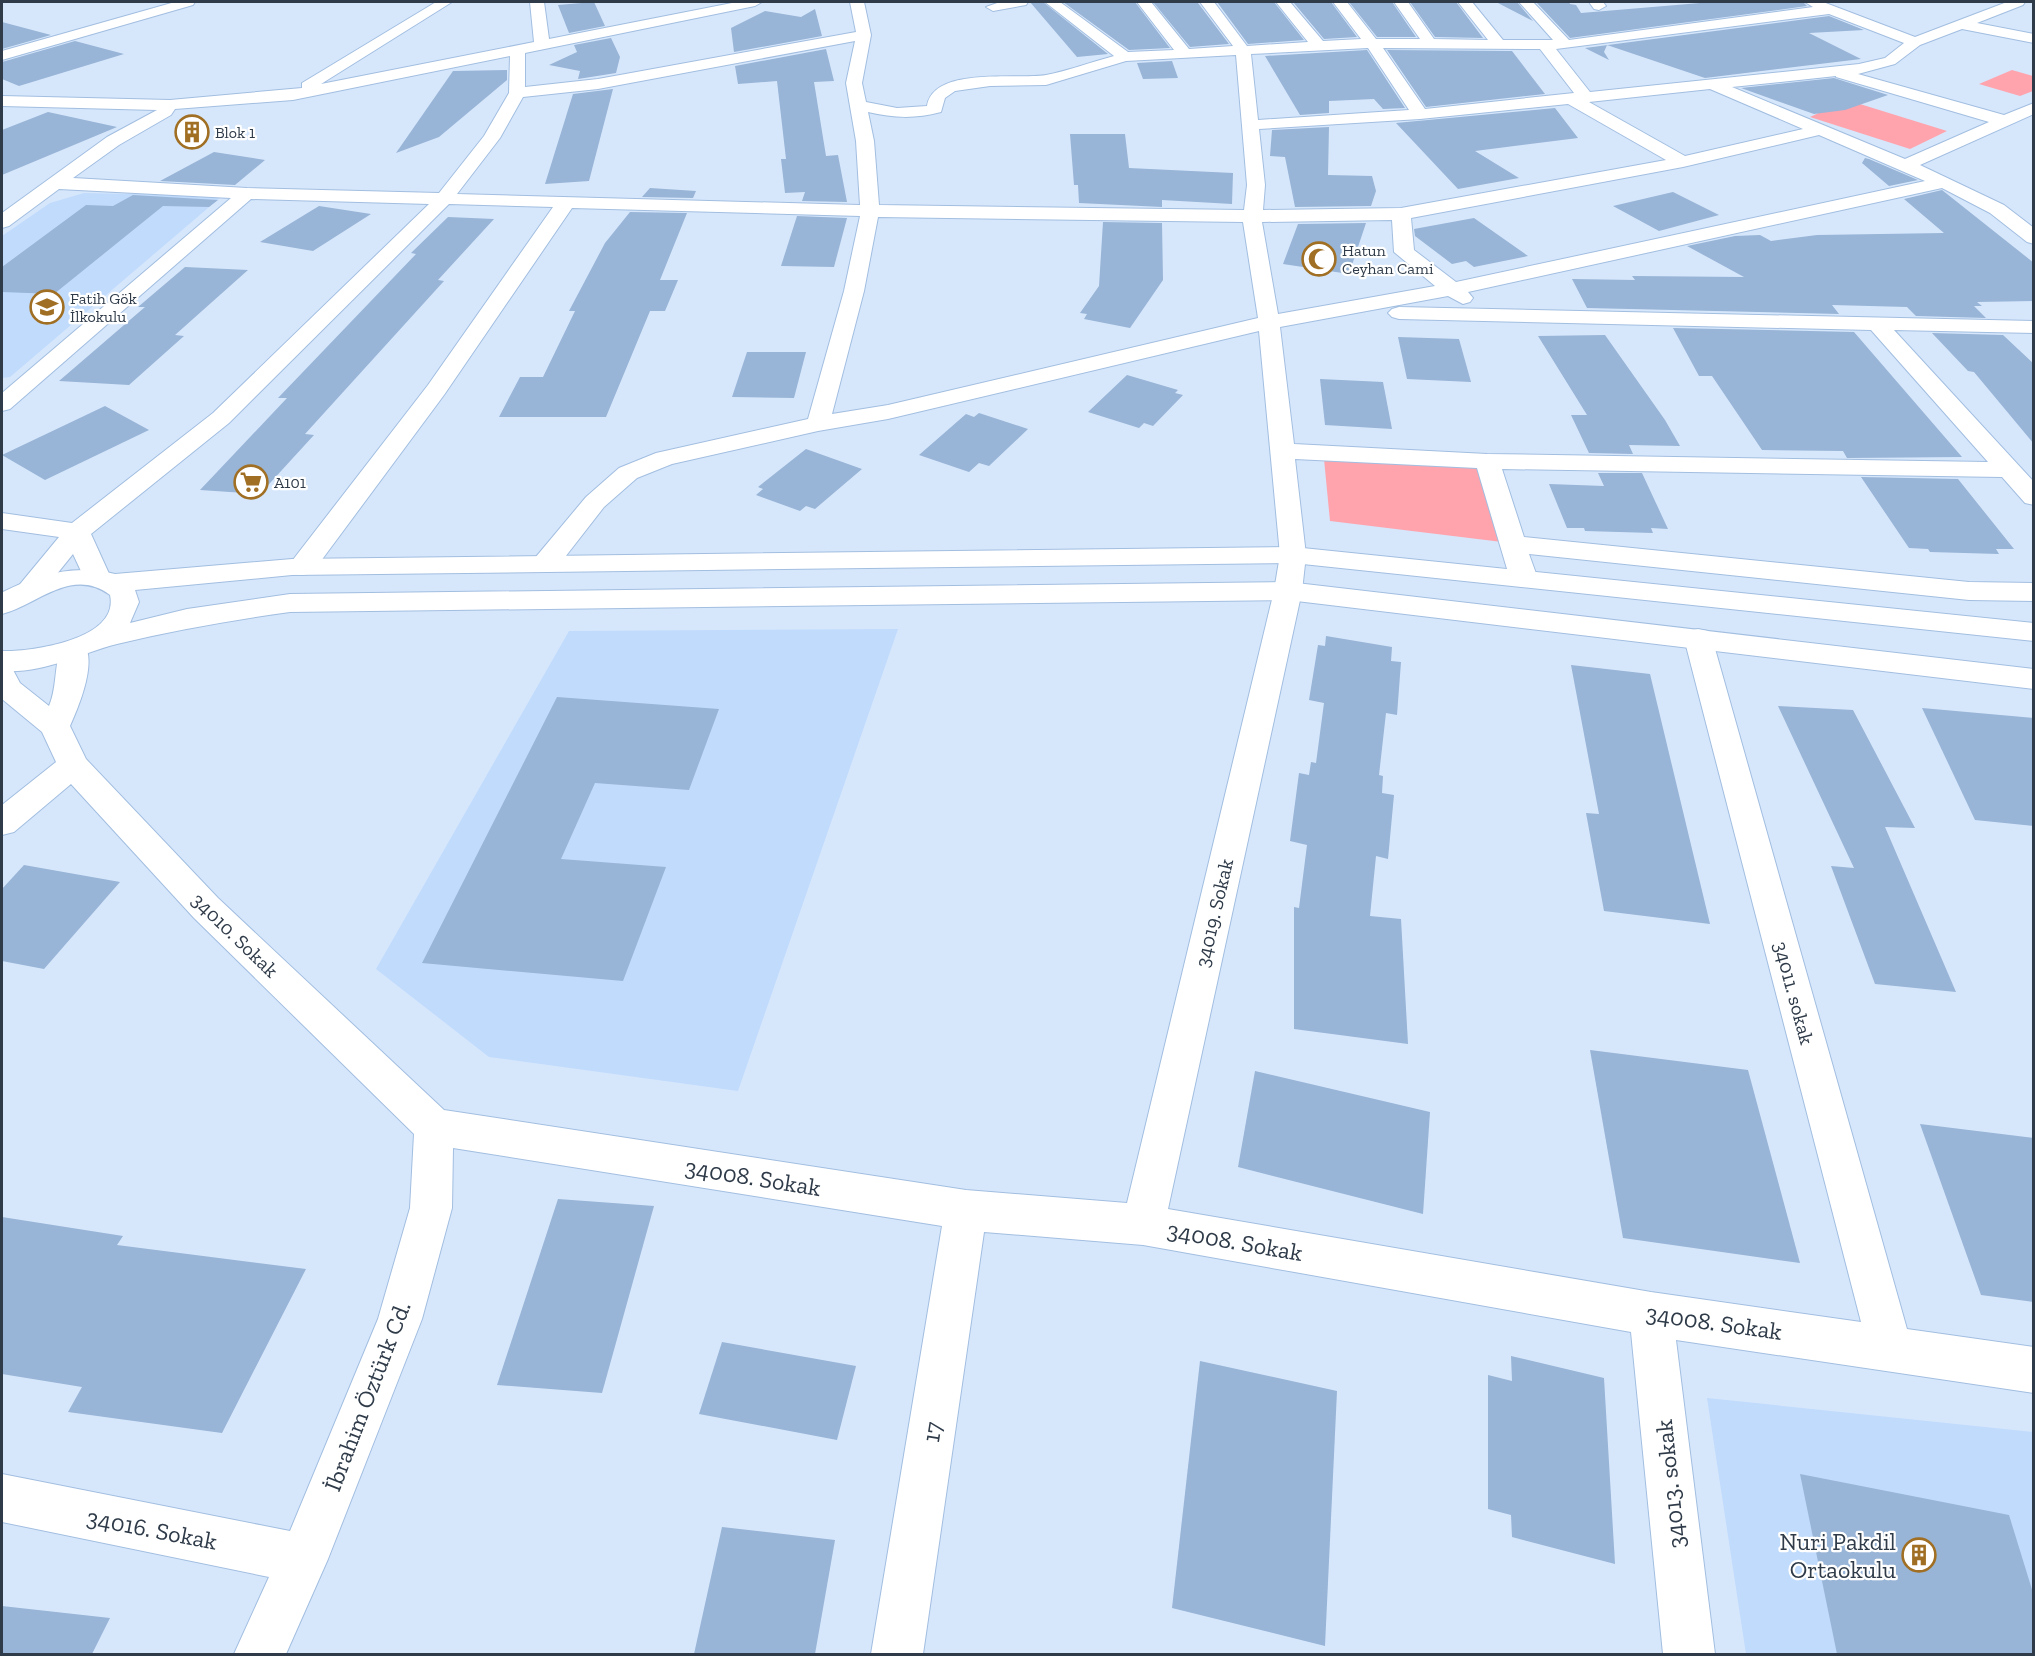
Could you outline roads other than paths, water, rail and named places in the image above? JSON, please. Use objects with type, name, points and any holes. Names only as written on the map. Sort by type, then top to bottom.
[{"type":"street","points":[[2,44],[143,2]]},
{"type":"street","points":[[2,56],[188,2]]},
{"type":"street","points":[[293,95],[445,2]]},
{"type":"street","points":[[537,2],[542,44]]},
{"type":"street","points":[[2,101],[170,105],[293,95],[755,2]]},
{"type":"street","points":[[818,424],[854,291],[870,211],[866,141],[854,83],[864,35],[857,2]]},
{"type":"street","points":[[993,7],[1021,2]]},
{"type":"street","points":[[1052,2],[1125,57]]},
{"type":"street","points":[[1144,2],[1185,53]]},
{"type":"street","points":[[1207,2],[1243,50]]},
{"type":"street","points":[[1283,2],[1320,47]]},
{"type":"street","points":[[1340,2],[1372,43],[1420,114]]},
{"type":"street","points":[[1401,2],[1429,42]]},
{"type":"street","points":[[1466,2],[1499,44]]},
{"type":"street","points":[[1526,2],[1565,45]]},
{"type":"street","points":[[1812,2],[1915,42]]},
{"type":"street","points":[[1251,125],[1420,114],[1835,71],[1890,61],[1915,42],[2018,2]]},
{"type":"street","points":[[859,105],[913,115],[935,109],[937,96],[950,87],[990,81],[1046,80],[1125,57],[1372,43],[1565,45],[1831,9]]},
{"type":"street","points":[[1960,24],[2034,39]]},
{"type":"street","points":[[517,93],[598,84],[864,35]]},
{"type":"street","points":[[1544,44],[1578,98],[1683,162]]},
{"type":"street","points":[[10,600],[77,532],[221,418],[445,197],[490,138],[517,93],[518,48]]},
{"type":"street","name":"34019. Sokak","points":[[1143,1226],[1286,596],[1293,555],[1269,322],[1252,225],[1256,185],[1243,50]]},
{"type":"street","points":[[1835,71],[2005,121]]},
{"type":"street","points":[[1712,84],[1944,182],[1997,209],[2034,238]]},
{"type":"street","points":[[2,222],[113,141],[165,112],[170,105]]},
{"type":"street","points":[[1906,165],[2034,108]]},
{"type":"street","points":[[56,183],[247,193],[870,211],[1253,216],[1401,214],[1683,162],[1820,130]]},
{"type":"street","points":[[545,564],[595,502],[628,473],[665,458],[818,424],[888,412],[1269,322],[1338,312],[1452,289],[1944,182]]},
{"type":"street","points":[[2,404],[247,193]]},
{"type":"street","points":[[302,567],[436,390],[567,201]]},
{"type":"street","points":[[1997,209],[2024,210]]},
{"type":"street","points":[[1401,214],[1404,252],[1485,315]]},
{"type":"street","points":[[1338,312],[2034,327]]},
{"type":"street","points":[[1877,324],[2034,498]]},
{"type":"street","points":[[1282,451],[1487,461],[2009,470]]},
{"type":"street","points":[[1487,461],[1524,579]]},
{"type":"street","points":[[2,521],[77,532]]},
{"type":"street","points":[[2,675],[8,689],[55,726],[69,694],[83,646],[110,628],[121,614],[125,601],[122,591],[105,580],[77,532]]},
{"type":"street","points":[[1512,544],[1969,591],[2034,592]]},
{"type":"street","points":[[10,600],[53,582],[302,567],[1293,555],[2034,632]]},
{"type":"street","points":[[2,661],[30,662],[188,618],[290,603],[1286,596],[1698,638],[2034,679]]},
{"type":"street","name":"34011. sokak","points":[[1698,638],[1890,1348]]},
{"type":"street","name":"34010. Sokak","points":[[55,726],[73,765],[206,908],[434,1127]]},
{"type":"street","points":[[2,823],[73,765]]},
{"type":"street","name":"34008. Sokak","points":[[434,1127],[966,1210],[1143,1226],[1651,1314],[2034,1370]]},
{"type":"street","name":"İbrahim Öztürk Cd.","points":[[260,1654],[303,1559],[400,1319],[431,1208],[434,1127]]},
{"type":"street","name":"17","points":[[897,1654],[966,1210]]},
{"type":"street","name":"34013. sokak","points":[[1651,1314],[1689,1654]]},
{"type":"street","name":"34016. Sokak","points":[[2,1498],[303,1559]]},
{"type":"place","name":"Blok 1","points":[[192,132]]},
{"type":"place","name":"Hatun Ceyhan Cami","points":[[1319,259]]},
{"type":"place","name":"Fatih Gök İlkokulu","points":[[47,307]]},
{"type":"place","name":"A101","points":[[251,482]]},
{"type":"place","name":"Nuri Pakdil Ortaokulu","points":[[1919,1555]]}]
